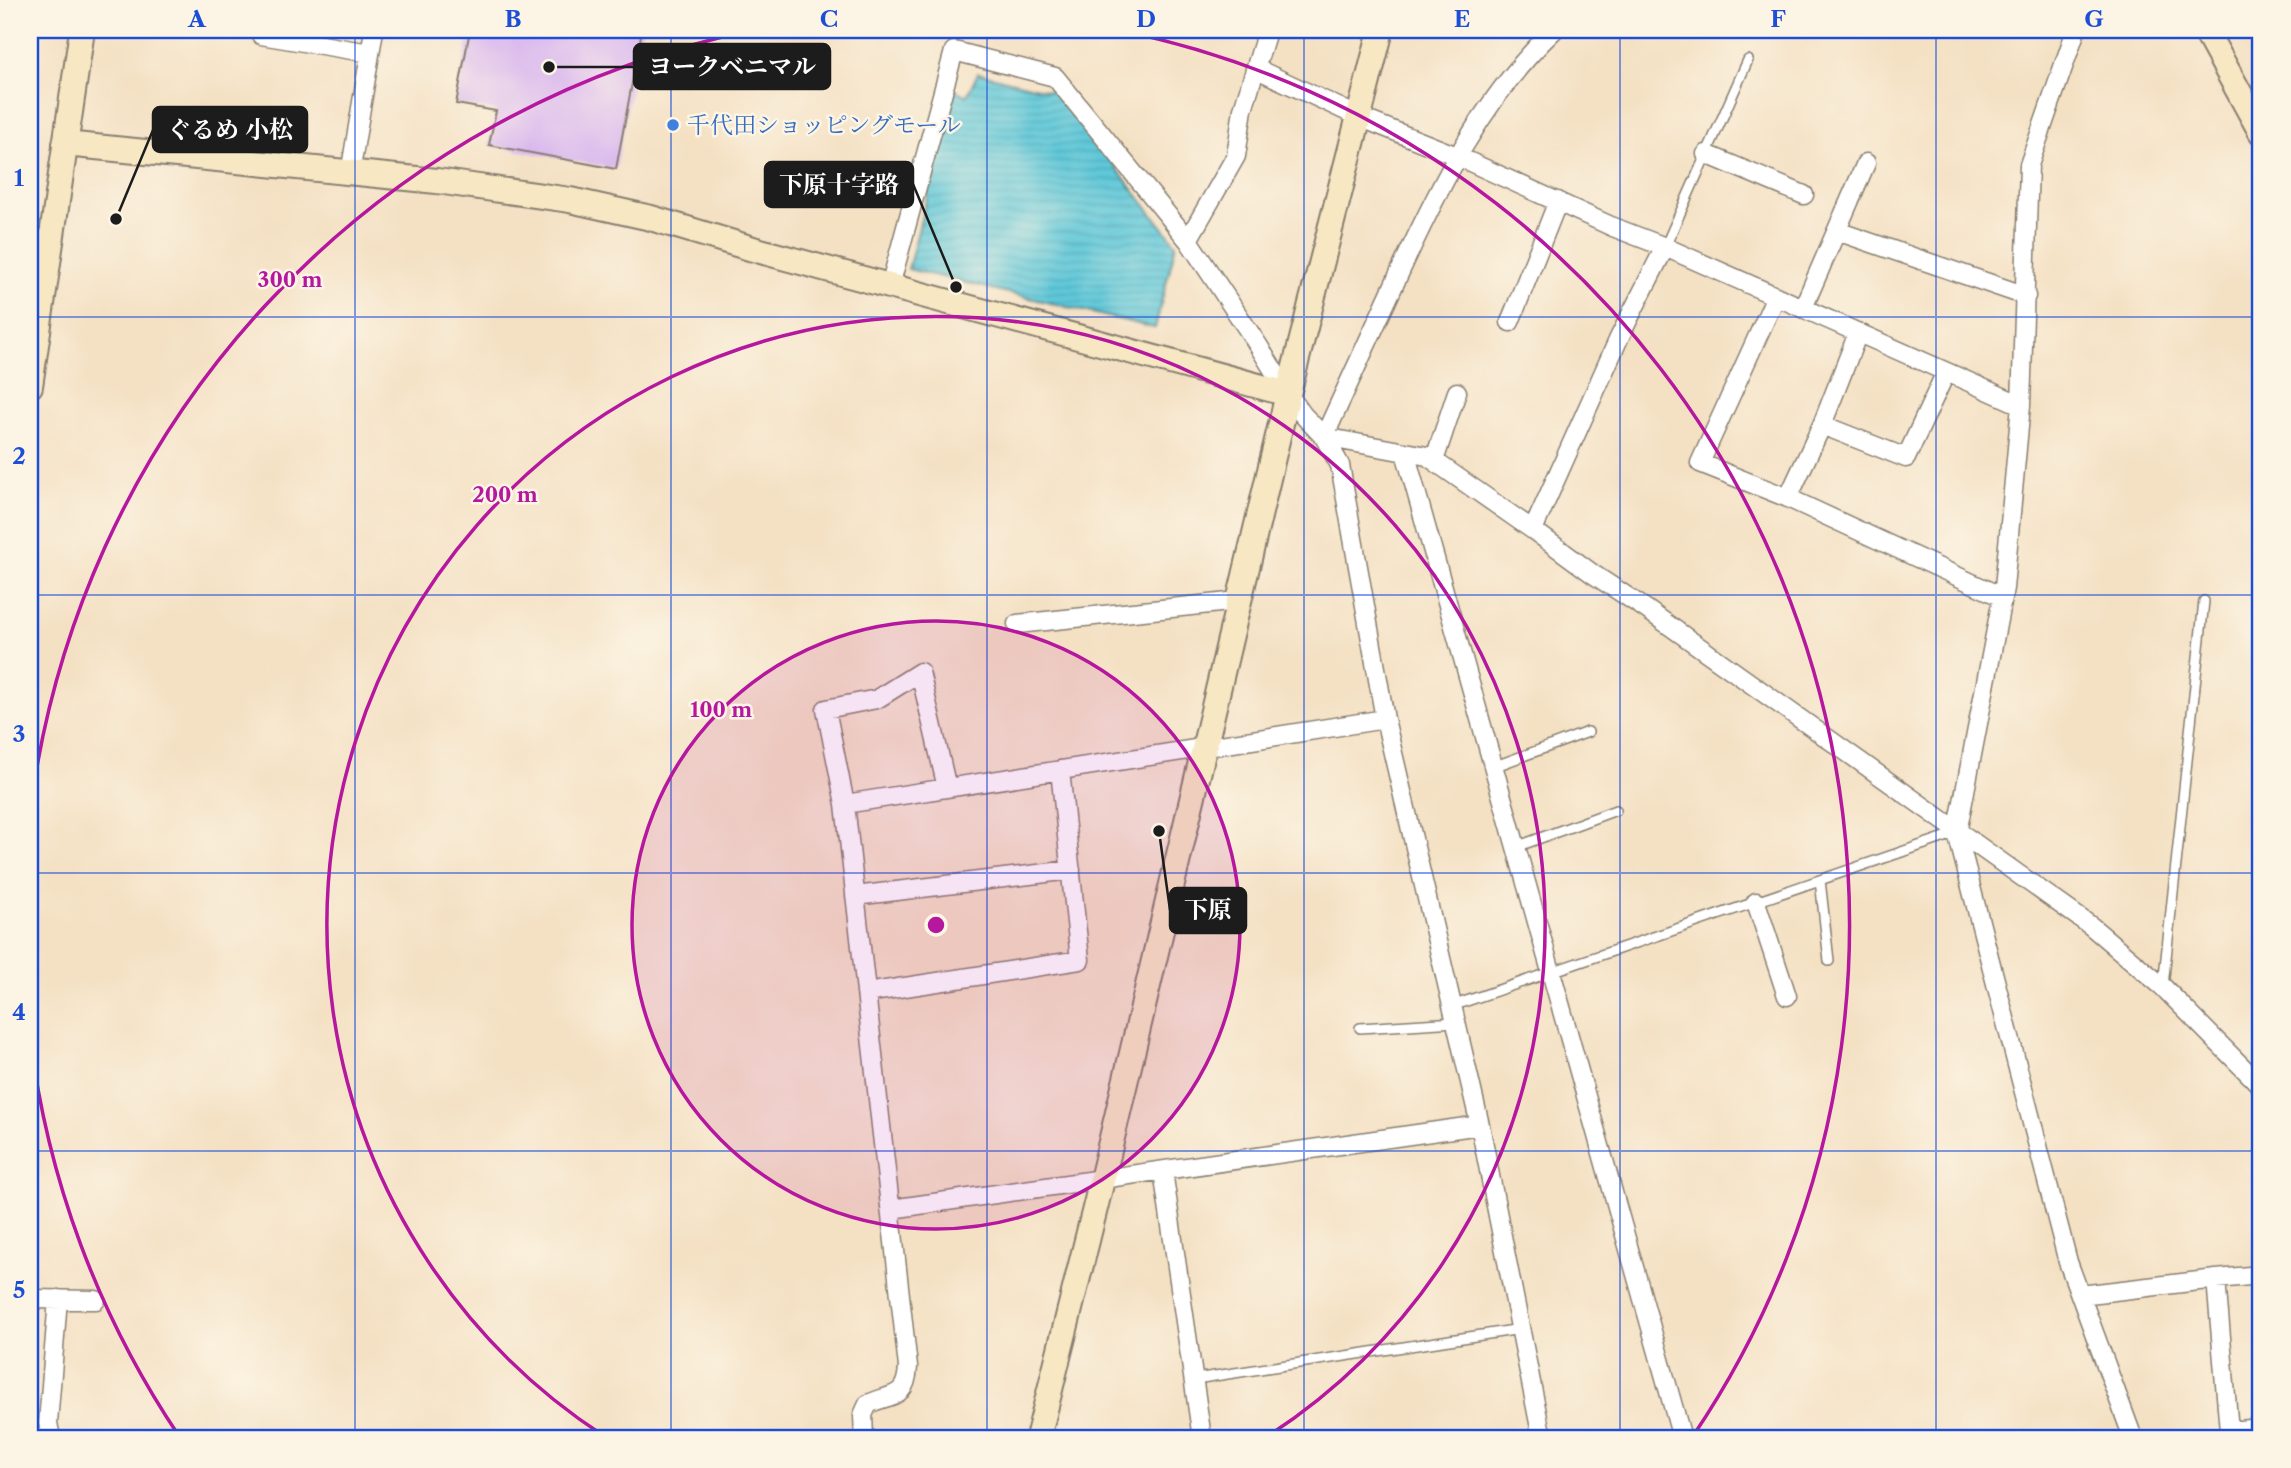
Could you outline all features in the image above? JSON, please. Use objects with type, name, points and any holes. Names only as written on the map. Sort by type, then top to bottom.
[{"type":"street","points":[[30,386],[82,30]]},
{"type":"street","points":[[262,30],[261,35],[370,53]]},
{"type":"street","points":[[350,174],[374,30]]},
{"type":"street","points":[[1188,240],[1236,156],[1243,109],[1267,31],[1265,30]]},
{"type":"street","points":[[1038,1438],[1102,1180],[1287,394],[1381,30]]},
{"type":"street","points":[[1324,437],[1433,201],[1457,156],[1496,94],[1534,48],[1554,30]]},
{"type":"street","points":[[2076,30],[2029,165],[2021,405],[2002,597],[1957,833],[2068,1262],[2133,1438]]},
{"type":"street","points":[[2205,30],[2261,132]]},
{"type":"street","points":[[890,286],[954,51],[1055,77],[1188,240],[1258,345],[1287,394],[1324,437],[1340,465],[1385,719],[1480,1125],[1542,1438]]},
{"type":"street","points":[[1255,68],[1359,117],[1457,156],[2021,405]]},
{"type":"street","points":[[65,144],[437,181],[570,200],[651,218],[1287,394]]},
{"type":"street","points":[[1706,154],[1804,195]]},
{"type":"street","points":[[1804,308],[1866,163]]},
{"type":"street","points":[[1510,322],[1558,201]]},
{"type":"street","points":[[1837,231],[2026,296]]},
{"type":"street","points":[[1533,530],[1619,338],[1665,247]]},
{"type":"street","points":[[1776,296],[1700,463],[1788,498],[2002,597]]},
{"type":"street","points":[[1788,498],[1822,425],[1858,333]]},
{"type":"street","points":[[1822,425],[1906,458],[1946,372]]},
{"type":"street","points":[[1434,461],[1457,393]]},
{"type":"street","points":[[1324,437],[1427,456],[2091,926],[2163,987],[2261,1086]]},
{"type":"street","points":[[1405,452],[1682,1438]]},
{"type":"street","points":[[1017,624],[1240,601]]},
{"type":"street","points":[[864,1438],[863,1415],[868,1404],[899,1394],[907,1384],[908,1367],[845,804],[826,709],[877,699],[920,672],[947,788]]},
{"type":"street","points":[[845,804],[1385,719]]},
{"type":"street","points":[[866,993],[1080,960],[1060,770]]},
{"type":"street","points":[[855,896],[1071,870]]},
{"type":"street","points":[[1756,902],[1787,996]]},
{"type":"street","points":[[891,1209],[1480,1125]]},
{"type":"street","points":[[1163,1171],[1202,1438]]},
{"type":"street","points":[[2080,1294],[2261,1275]]},
{"type":"street","points":[[2216,1279],[2229,1431],[2261,1428]]},
{"type":"street","points":[[30,1299],[96,1300]]},
{"type":"street","points":[[51,1438],[48,1423],[58,1299]]},
{"type":"lane","points":[[1665,247],[1748,60]]},
{"type":"lane","points":[[2163,987],[2204,601]]},
{"type":"lane","points":[[1493,767],[1588,732]]},
{"type":"lane","points":[[1516,848],[1616,810]]},
{"type":"lane","points":[[1360,1028],[1454,1014],[1551,972],[1957,833]]},
{"type":"lane","points":[[1820,880],[1829,961]]},
{"type":"lane","points":[[1195,1380],[1521,1329]]},
{"type":"water","points":[[978,73],[1057,93],[1176,244],[1155,328],[908,269],[955,90],[967,96]]},
{"type":"building","points":[[470,30],[642,30],[616,169],[489,145],[496,111],[456,104]]},
{"type":"place","name":"ヨークベニマル","points":[[549,67]]},
{"type":"place","name":"千代田ショッピングモール","points":[[673,125]]},
{"type":"place","name":"ぐるめ 小松","points":[[116,219]]},
{"type":"place","name":"下原十字路","points":[[956,287]]},
{"type":"place","name":"下原","points":[[1159,831]]}]
